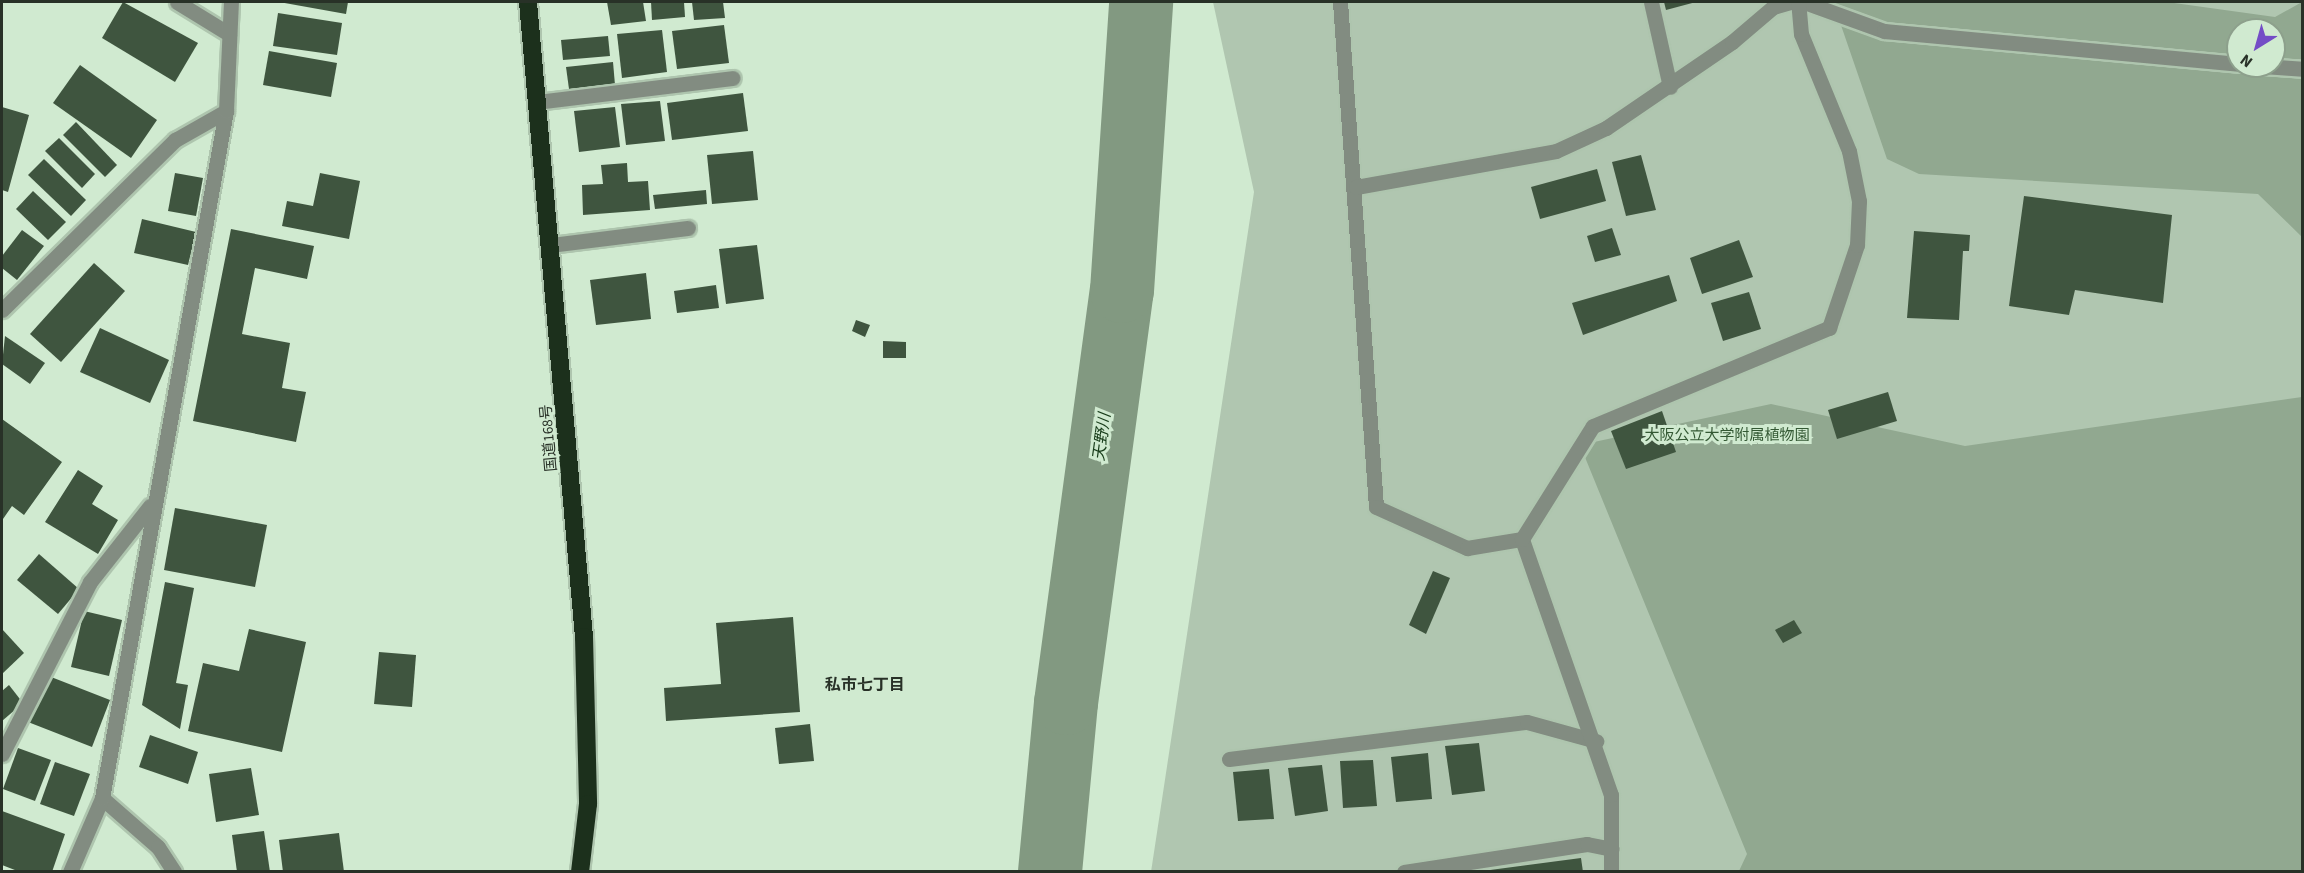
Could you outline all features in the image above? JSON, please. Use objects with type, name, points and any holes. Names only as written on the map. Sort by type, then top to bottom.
[{"type":"highway","name":"国道168号","points":[[528,2],[584,637],[588,804],[580,872]]},
{"type":"street","points":[[177,2],[230,34]]},
{"type":"street","points":[[70,872],[102,798],[152,504],[226,111],[231,2]]},
{"type":"street","points":[[1341,2],[1356,187],[1376,507],[1467,548],[1522,539],[1593,426],[1829,328],[1857,245],[1859,201],[1849,151],[1801,34],[1798,2]]},
{"type":"street","points":[[1651,2],[1670,87]]},
{"type":"street","points":[[1356,187],[1556,151],[1606,128],[1670,87],[1773,7],[1790,2]]},
{"type":"street","points":[[1804,2],[1884,30],[1966,42],[2226,63]]},
{"type":"street","points":[[2286,68],[2302,69]]},
{"type":"street","points":[[537,102],[733,78]]},
{"type":"street","points":[[2,310],[175,140],[226,111]]},
{"type":"street","points":[[550,244],[688,228]]},
{"type":"street","points":[[2,754],[90,582],[152,504]]},
{"type":"street","points":[[1522,539],[1596,741],[1611,795],[1611,872]]},
{"type":"street","points":[[1229,759],[1527,722],[1596,741]]},
{"type":"street","points":[[102,798],[158,847],[174,872]]},
{"type":"street","points":[[1404,872],[1587,844],[1612,849]]},
{"type":"green space","name":"大阪公立大学附属植物園","points":[[1213,2],[2302,2],[2302,871],[1151,872],[1254,192]]},
{"type":"green space","points":[[1833,2],[2167,2],[2275,17],[2302,2],[2302,237],[2258,194],[1919,174],[1887,159]]},
{"type":"green space","points":[[2302,397],[2302,871],[1739,871],[1747,854],[1580,445],[1771,404],[1965,446]]},
{"type":"building","points":[[123,2],[198,43],[175,82],[102,38]]},
{"type":"building","points":[[279,2],[348,2],[346,14]]},
{"type":"building","points":[[607,2],[643,2],[646,21],[611,25]]},
{"type":"building","points":[[651,2],[684,2],[685,17],[652,20]]},
{"type":"building","points":[[692,2],[723,2],[725,18],[694,20]]},
{"type":"building","points":[[1664,2],[1696,2],[1666,10]]},
{"type":"building","points":[[278,13],[342,23],[337,55],[273,46]]},
{"type":"building","points":[[724,25],[729,63],[677,69],[672,31]]},
{"type":"building","points":[[662,30],[667,72],[622,78],[617,34]]},
{"type":"building","points":[[608,36],[610,56],[563,60],[561,40]]},
{"type":"building","points":[[269,51],[337,63],[331,97],[263,85]]},
{"type":"building","points":[[613,62],[615,85],[569,89],[566,67]]},
{"type":"building","points":[[80,65],[157,120],[131,158],[53,103]]},
{"type":"building","points":[[743,93],[748,131],[672,140],[667,103]]},
{"type":"building","points":[[660,101],[665,141],[626,145],[621,104]]},
{"type":"building","points":[[2,107],[29,115],[8,192],[2,190]]},
{"type":"building","points":[[615,107],[620,147],[579,152],[574,111]]},
{"type":"building","points":[[76,122],[117,165],[105,177],[63,135]]},
{"type":"building","points":[[59,138],[95,174],[82,188],[45,151]]},
{"type":"building","points":[[753,151],[758,200],[712,204],[707,155]]},
{"type":"building","points":[[1641,155],[1656,210],[1626,216],[1612,162]]},
{"type":"building","points":[[44,159],[86,200],[71,216],[28,175]]},
{"type":"building","points":[[627,163],[628,182],[648,181],[650,210],[583,215],[582,185],[603,184],[601,165]]},
{"type":"building","points":[[1597,169],[1606,201],[1540,219],[1531,187]]},
{"type":"building","points":[[175,173],[203,178],[196,216],[168,211]]},
{"type":"building","points":[[320,173],[360,181],[349,239],[282,226],[287,201],[313,206]]},
{"type":"building","points":[[706,190],[707,204],[655,209],[653,195]]},
{"type":"building","points":[[33,191],[66,222],[48,240],[16,209]]},
{"type":"building","points":[[2024,196],[2172,215],[2163,303],[2075,290],[2069,315],[2009,306]]},
{"type":"building","points":[[142,219],[196,232],[188,265],[134,253]]},
{"type":"building","points":[[1612,228],[1621,255],[1595,262],[1587,236]]},
{"type":"building","points":[[231,229],[314,246],[307,279],[255,268],[242,334],[290,343],[282,388],[306,392],[296,442],[193,421]]},
{"type":"building","points":[[22,230],[44,246],[17,280],[2,268],[2,256]]},
{"type":"building","points":[[1914,231],[1970,235],[1969,251],[1963,251],[1959,320],[1907,318]]},
{"type":"building","points":[[1739,240],[1753,277],[1702,294],[1690,258]]},
{"type":"building","points":[[757,245],[764,299],[726,304],[719,249]]},
{"type":"building","points":[[94,263],[125,291],[61,362],[30,334]]},
{"type":"building","points":[[646,273],[651,319],[596,325],[590,280]]},
{"type":"building","points":[[1669,275],[1677,301],[1583,335],[1572,303]]},
{"type":"building","points":[[716,285],[719,308],[677,313],[674,291]]},
{"type":"building","points":[[1749,292],[1761,329],[1723,341],[1711,303]]},
{"type":"building","points":[[856,320],[870,325],[865,337],[852,331]]},
{"type":"building","points":[[100,328],[169,360],[150,403],[80,372]]},
{"type":"building","points":[[5,336],[45,363],[30,384],[2,364]]},
{"type":"building","points":[[883,341],[906,342],[906,358],[883,358]]},
{"type":"building","points":[[1888,392],[1897,421],[1837,439],[1828,410]]},
{"type":"building","points":[[1662,411],[1676,452],[1626,469],[1611,431]]},
{"type":"building","points":[[2,419],[62,462],[24,515],[12,506],[3,519]]},
{"type":"building","points":[[78,470],[103,486],[92,504],[118,520],[98,554],[45,522]]},
{"type":"building","points":[[175,508],[267,525],[255,587],[164,570]]},
{"type":"building","points":[[39,554],[79,589],[58,614],[17,580]]},
{"type":"building","points":[[1433,571],[1450,578],[1426,634],[1409,625]]},
{"type":"building","points":[[165,582],[194,588],[176,683],[188,685],[180,729],[142,705]]},
{"type":"building","points":[[84,611],[122,620],[109,676],[71,667]]},
{"type":"building","points":[[793,617],[800,712],[666,721],[664,688],[721,684],[716,623]]},
{"type":"building","points":[[1794,620],[1802,633],[1783,643],[1775,630]]},
{"type":"building","points":[[2,629],[24,653],[2,674]]},
{"type":"building","points":[[249,629],[306,642],[282,752],[188,731],[203,663],[239,671]]},
{"type":"building","points":[[379,652],[416,655],[412,707],[374,704]]},
{"type":"building","points":[[46,675],[110,700],[92,747],[28,722]]},
{"type":"building","points":[[9,685],[23,703],[2,721],[2,691]]},
{"type":"building","points":[[810,724],[814,761],[779,764],[775,728]]},
{"type":"building","points":[[150,735],[198,752],[188,784],[139,767]]},
{"type":"building","points":[[1479,743],[1485,791],[1452,795],[1445,746]]},
{"type":"building","points":[[18,748],[51,760],[35,801],[3,789]]},
{"type":"building","points":[[1428,753],[1432,799],[1396,802],[1391,757]]},
{"type":"building","points":[[1373,760],[1377,806],[1343,808],[1340,761]]},
{"type":"building","points":[[55,762],[90,774],[74,816],[40,804]]},
{"type":"building","points":[[1322,765],[1328,811],[1295,816],[1288,768]]},
{"type":"building","points":[[251,768],[259,815],[216,822],[209,774]]},
{"type":"building","points":[[1269,769],[1274,819],[1238,821],[1233,772]]},
{"type":"building","points":[[2,811],[65,834],[52,872],[20,872],[2,865]]},
{"type":"building","points":[[264,831],[270,872],[237,872],[232,835]]},
{"type":"building","points":[[339,833],[344,872],[283,872],[279,840]]},
{"type":"building","points":[[1581,858],[1583,872],[1490,872],[1490,870]]},
{"type":"waterway","name":"天野川","points":[[1050,872],[1066,703],[1122,291],[1141,2]]},
{"type":"district","name":"私市七丁目","points":[[865,685]]}]
